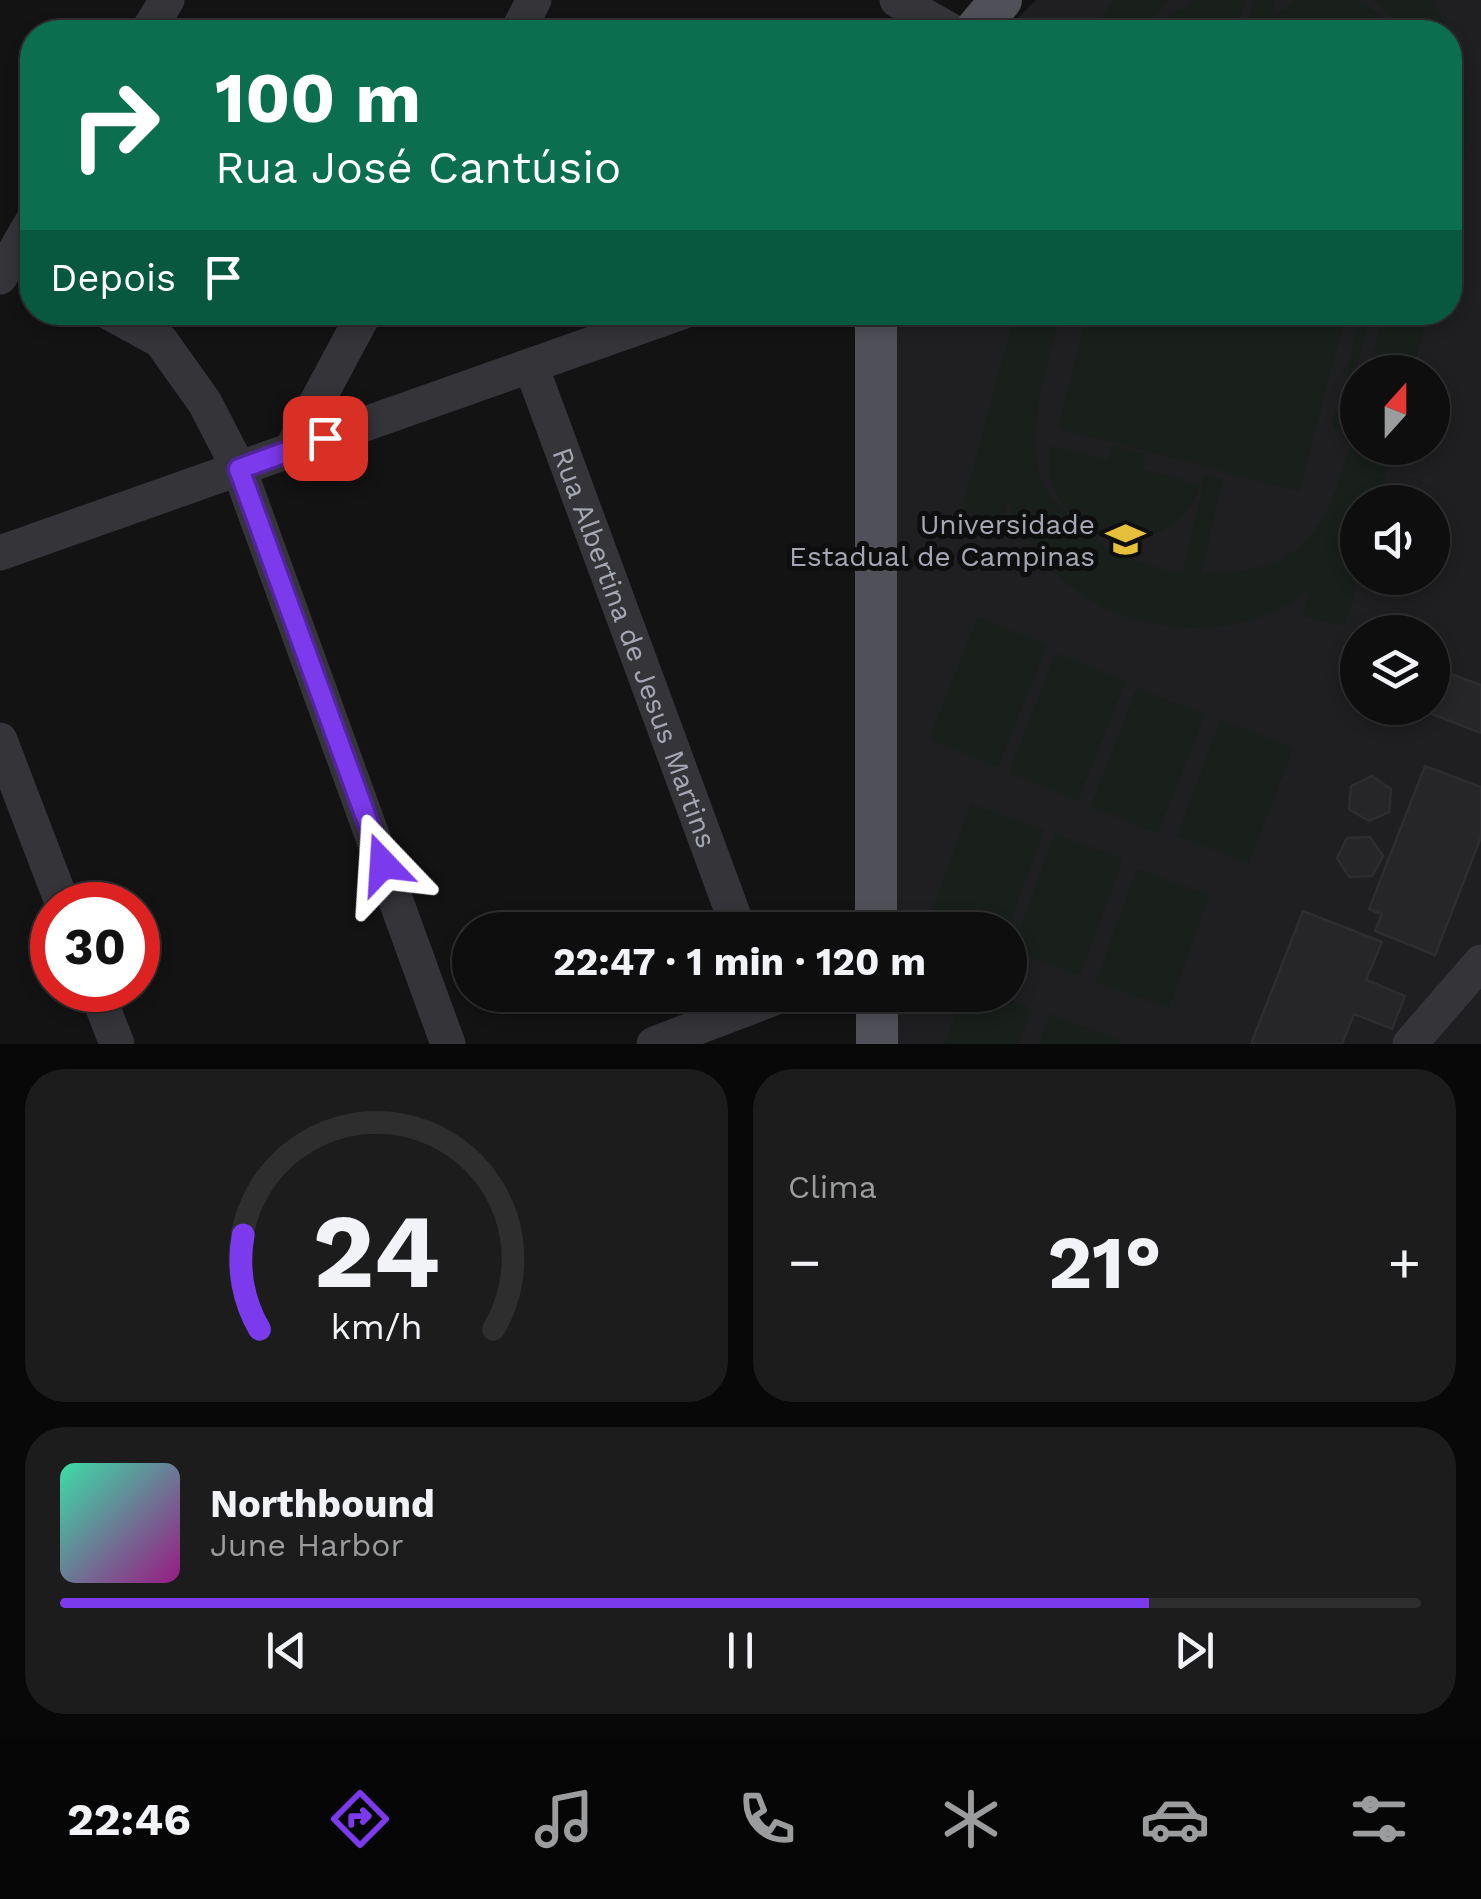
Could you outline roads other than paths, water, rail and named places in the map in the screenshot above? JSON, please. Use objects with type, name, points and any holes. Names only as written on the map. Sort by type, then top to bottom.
[{"type":"main road","points":[[984,20],[1001,0]]},
{"type":"main road","points":[[876,325],[876,912]]},
{"type":"main road","points":[[877,1012],[877,1044]]},
{"type":"street","points":[[898,0],[932,20]]},
{"type":"street","points":[[132,325],[161,341],[205,403],[239,469],[448,1044]]},
{"type":"street","points":[[290,450],[358,325]]},
{"type":"street","points":[[0,554],[645,325]]},
{"type":"street","name":"Rua Albertina de Jesus Martins","points":[[530,366],[732,912]]},
{"type":"street","points":[[0,740],[55,882]]},
{"type":"street","points":[[1410,1044],[1481,962]]},
{"type":"street","points":[[105,1012],[117,1044]]},
{"type":"street","points":[[654,1044],[733,1012]]},
{"type":"place","name":"Universidade Estadual de Campinas","points":[[1125,540]]}]
